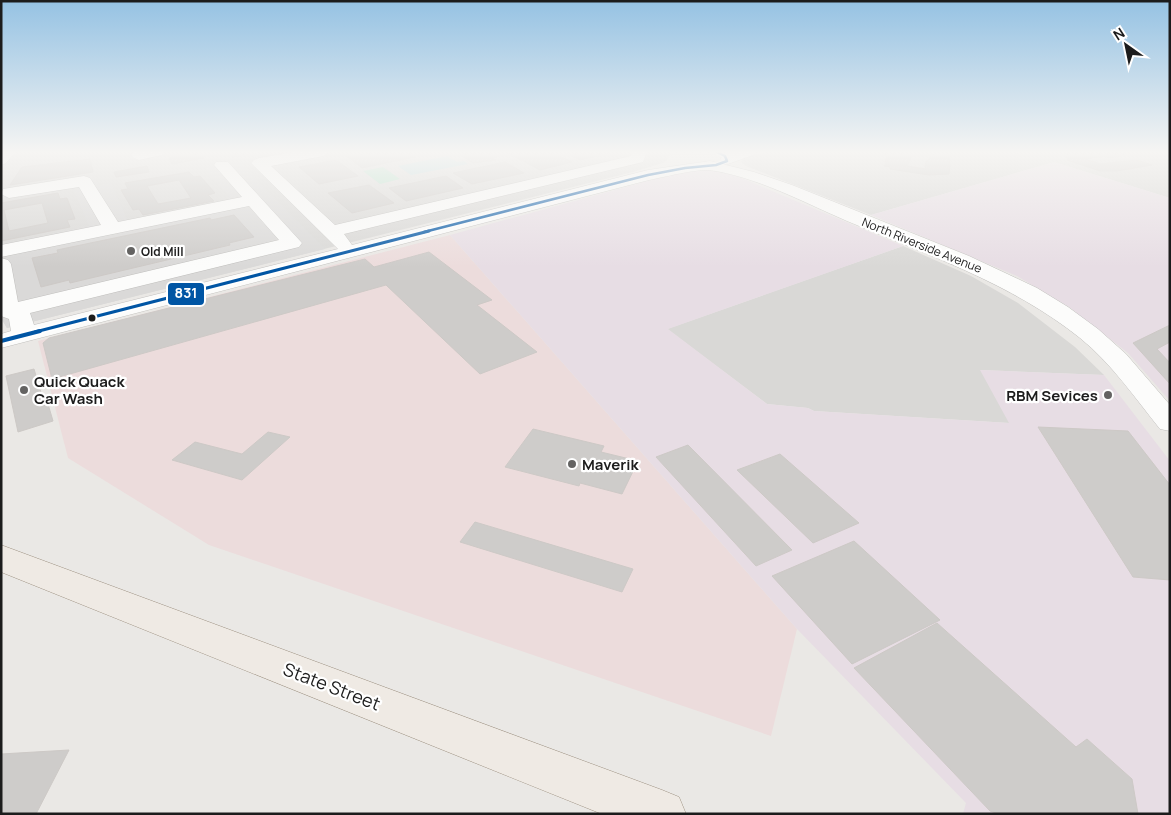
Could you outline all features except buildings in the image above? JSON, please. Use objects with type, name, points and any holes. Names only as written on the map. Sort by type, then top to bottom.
[{"type":"main road","name":"State Street","points":[[1,558],[662,814]]},
{"type":"street","points":[[8,193],[27,190]]},
{"type":"street","points":[[89,190],[112,228]]},
{"type":"street","points":[[244,190],[311,262]]},
{"type":"street","points":[[287,190],[351,252]]},
{"type":"street","points":[[331,232],[507,190]]},
{"type":"street","points":[[1,340],[590,190]]},
{"type":"street","name":"North Riverside Avenue","points":[[789,190],[960,260],[1026,292],[1075,324],[1116,359],[1170,423]]},
{"type":"street","points":[[1,251],[253,200]]},
{"type":"street","points":[[8,311],[292,243]]},
{"type":"street","points":[[1,264],[8,311]]},
{"type":"street","points":[[8,311],[20,315],[24,335]]},
{"type":"shaded area","name":"Old Mill","points":[[1,190],[561,190],[7,328],[1,318]]},
{"type":"shaded area","name":"Old Mill","points":[[15,190],[48,190],[1,198],[1,192]]},
{"type":"shaded area","name":"Old Mill","points":[[74,190],[114,190],[128,221],[231,199],[223,190],[266,190],[325,249],[7,328],[1,318],[1,244],[89,226]]},
{"type":"shaded area","points":[[614,190],[770,190],[903,246],[668,329],[767,404],[808,408],[814,411],[1009,423],[980,370],[1104,375],[1170,461],[1170,814],[963,814],[966,803],[797,629],[450,235]]},
{"type":"shaded area","points":[[807,190],[957,190],[871,215]]},
{"type":"shaded area","points":[[957,190],[1144,190],[1170,198],[1170,401],[1128,353],[1069,307],[1017,276],[871,215]]},
{"type":"shaded area","points":[[1144,190],[1170,190],[1170,198]]},
{"type":"shaded area","points":[[450,235],[797,629],[771,736],[209,545],[68,458],[38,341]]},
{"type":"shaded area","points":[[903,246],[971,276],[1018,303],[1075,347],[1104,375],[981,370],[1010,423],[814,411],[808,408],[767,404],[667,329]]},
{"type":"transit line","name":"831","points":[[1,341],[589,190]]},
{"type":"place","name":"Old Mill","points":[[131,251]]},
{"type":"place","name":"Quick Quack Car Wash","points":[[24,390]]},
{"type":"place","name":"RBM Sevices","points":[[1108,395]]},
{"type":"place","name":"Maverik","points":[[572,464]]}]
